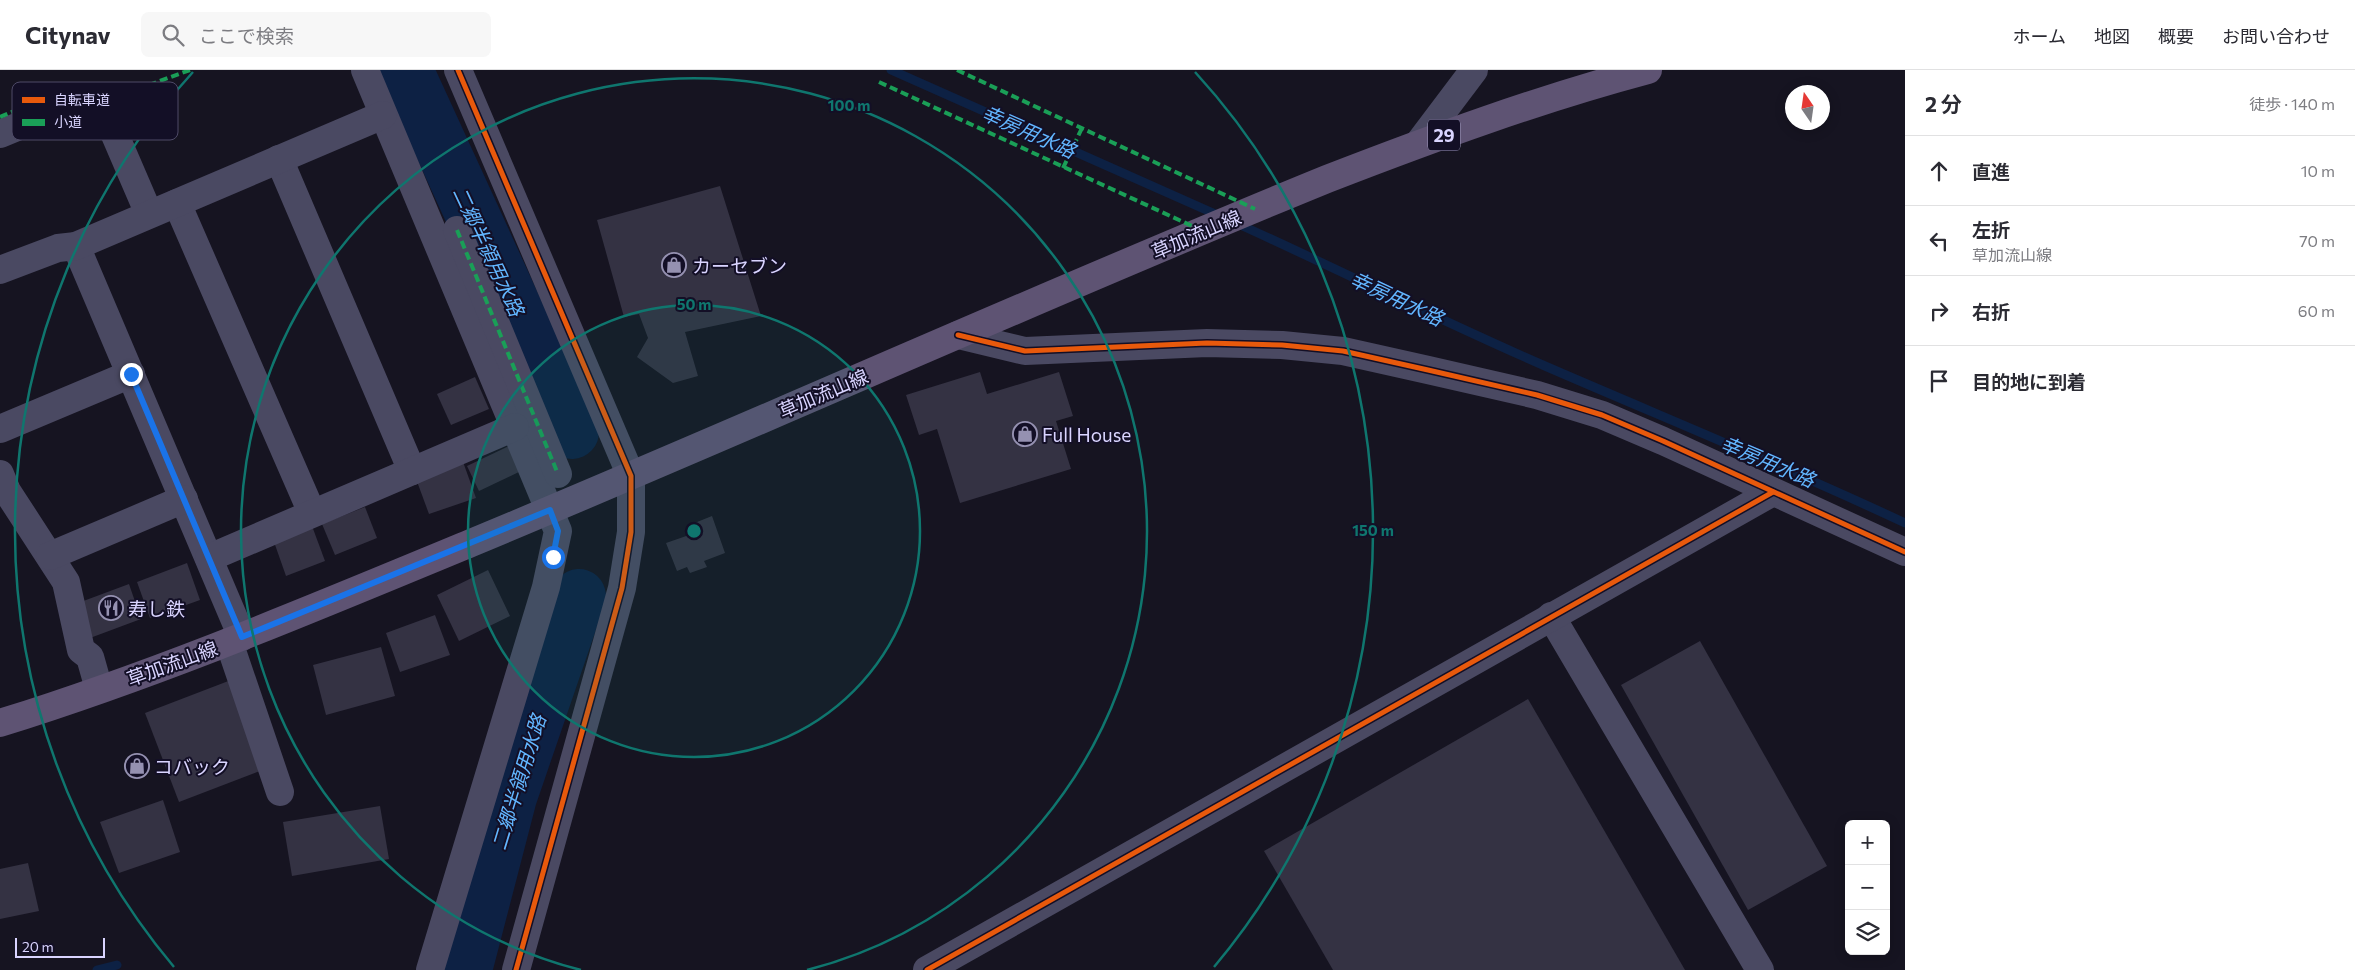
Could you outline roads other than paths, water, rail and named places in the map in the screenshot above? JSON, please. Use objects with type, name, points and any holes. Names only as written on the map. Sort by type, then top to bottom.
[{"type":"main road","name":"草加流山線","points":[[0,723],[100,689],[235,639],[550,510],[1245,213],[1419,143],[1588,86],[1648,70]]},
{"type":"street","points":[[365,70],[558,531],[546,587],[430,970]]},
{"type":"street","points":[[458,70],[631,476],[631,532],[622,588],[516,970]]},
{"type":"street","points":[[1419,143],[1474,70]]},
{"type":"street","points":[[0,270],[58,248],[76,246],[383,116]]},
{"type":"street","points":[[0,134],[12,129]]},
{"type":"street","points":[[117,140],[149,214]]},
{"type":"street","points":[[280,160],[412,471]]},
{"type":"street","points":[[177,203],[312,513]]},
{"type":"street","points":[[457,230],[558,474]]},
{"type":"street","points":[[76,246],[209,558],[280,792]]},
{"type":"street","points":[[958,335],[1025,351],[1207,343],[1282,345],[1343,351],[1537,395],[1602,416],[1663,441],[1773,492],[1904,549]]},
{"type":"street","points":[[0,428],[131,374]]},
{"type":"street","points":[[209,558],[515,427]]},
{"type":"street","points":[[0,474],[7,491],[66,582],[81,650],[90,658],[100,689]]},
{"type":"street","points":[[927,970],[1773,492]]},
{"type":"street","points":[[50,556],[184,499]]},
{"type":"street","points":[[1551,616],[1760,970]]},
{"type":"waterway","name":"二郷半領用水路","points":[[406,70],[572,432]]},
{"type":"waterway","name":"幸房用水路","points":[[891,70],[1222,217]]},
{"type":"waterway","name":"幸房用水路","points":[[1236,223],[1506,349],[1770,462],[1905,523]]},
{"type":"waterway","name":"二郷半領用水路","points":[[465,970],[510,797],[579,596]]},
{"type":"waterway","points":[[97,970],[117,965]]},
{"type":"place","name":"カーセブン","points":[[674,265]]},
{"type":"place","name":"Full House","points":[[1025,434]]},
{"type":"place","name":"寿し鉄","points":[[111,608]]},
{"type":"place","name":"コバック","points":[[137,766]]}]
